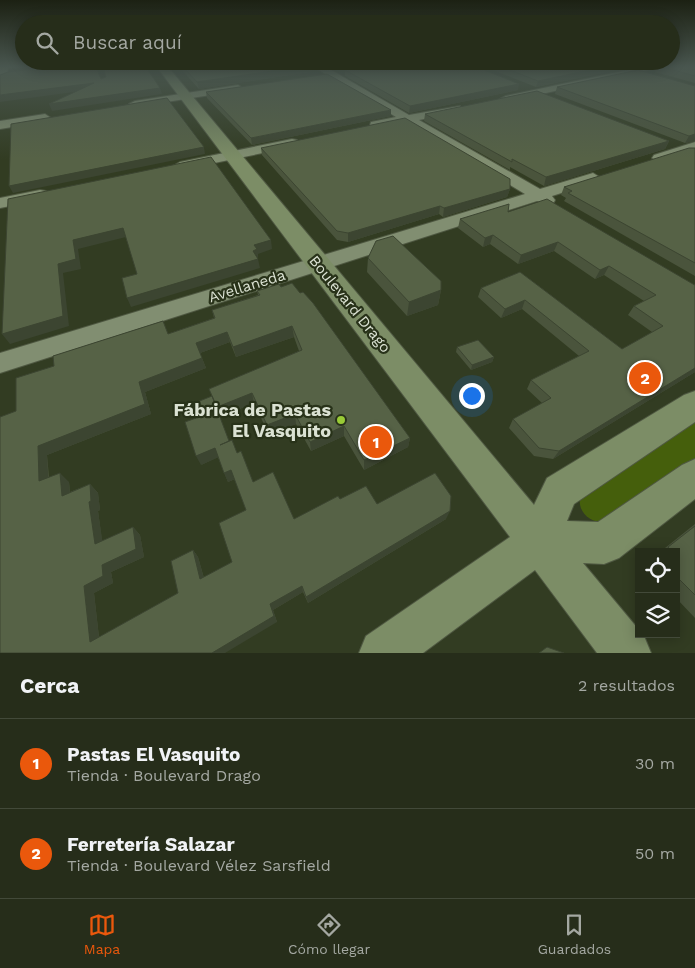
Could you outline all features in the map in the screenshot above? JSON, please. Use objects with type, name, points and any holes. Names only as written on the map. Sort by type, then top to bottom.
[{"type":"main road","name":"Boulevard Drago","points":[[185,97],[627,653]]},
{"type":"main road","points":[[383,653],[539,541],[560,492],[695,405]]},
{"type":"main road","points":[[539,541],[604,543],[695,478]]},
{"type":"street","points":[[126,105],[175,97]]},
{"type":"street","points":[[371,97],[564,210]]},
{"type":"street","points":[[490,102],[511,97]]},
{"type":"street","points":[[548,97],[554,100]]},
{"type":"street","points":[[361,129],[471,106]]},
{"type":"street","points":[[0,125],[58,116]]},
{"type":"street","points":[[163,169],[305,140]]},
{"type":"street","points":[[666,142],[691,150]]},
{"type":"street","points":[[639,164],[691,150]]},
{"type":"street","name":"Avellaneda","points":[[0,363],[612,172]]},
{"type":"street","points":[[0,203],[58,191]]},
{"type":"green space","points":[[695,421],[695,459],[606,522],[591,519],[584,513],[581,509],[580,499]]},
{"type":"building","points":[[63,97],[94,97],[49,104]]},
{"type":"building","points":[[211,97],[369,97],[391,110],[251,138]]},
{"type":"building","points":[[395,97],[452,97],[410,106]]},
{"type":"building","points":[[505,97],[554,97],[669,141],[546,177],[512,159],[512,162],[425,114]]},
{"type":"building","points":[[585,97],[695,97],[695,134],[689,136]]},
{"type":"building","points":[[167,98],[204,147],[9,186],[11,124]]},
{"type":"building","points":[[405,118],[510,179],[510,189],[444,208],[440,206],[348,233],[337,231],[261,148]]},
{"type":"building","points":[[689,148],[695,148],[695,263],[568,193],[572,191],[564,187]]},
{"type":"building","points":[[211,157],[271,240],[254,245],[257,249],[253,251],[258,259],[127,298],[122,278],[137,274],[123,228],[73,240],[76,259],[58,264],[63,316],[2,334],[8,199]]},
{"type":"building","points":[[547,199],[695,285],[695,368],[559,451],[539,448],[513,419],[551,398],[531,380],[589,351],[525,300],[505,309],[481,288],[520,272],[622,349],[663,326],[634,306],[656,295],[609,266],[600,270],[558,242],[521,255],[493,235],[485,238],[460,219],[509,204],[508,212]]},
{"type":"building","points":[[393,236],[441,281],[441,290],[409,302],[368,258],[376,241]]},
{"type":"building","points":[[292,283],[300,293],[303,292],[313,303],[410,438],[364,460],[344,426],[310,442],[295,414],[267,425],[252,393],[217,407],[209,389],[302,350],[292,326],[233,347],[227,332],[196,343],[202,358],[139,382],[145,404],[38,446],[39,481],[60,473],[62,496],[90,484],[91,501],[89,502],[95,544],[133,527],[136,549],[102,565],[103,576],[84,586],[90,642],[178,593],[171,561],[193,550],[200,579],[232,562],[219,523],[246,510],[231,470],[224,473],[215,448],[196,456],[185,422],[196,418],[192,404],[212,396],[229,441],[220,445],[232,440],[237,453],[241,451],[253,482],[273,472],[294,519],[338,496],[340,499],[366,486],[377,504],[435,473],[451,496],[450,511],[306,597],[302,586],[270,604],[274,616],[212,653],[0,653],[0,417],[16,411],[16,378],[54,366],[53,356],[163,321],[168,334],[215,318],[212,310],[260,295],[257,291],[279,284],[281,287]]},
{"type":"building","points":[[478,340],[494,357],[472,365],[457,347]]},
{"type":"building","points":[[695,526],[695,595],[680,580],[680,548],[668,547]]},
{"type":"building","points":[[547,647],[564,653],[539,653]]},
{"type":"place","name":"Ferretería Salazar","points":[[645,378]]},
{"type":"place","name":"Fábrica de Pastas El Vasquito","points":[[341,420]]},
{"type":"place","name":"Pastas El Vasquito","points":[[376,442]]}]
